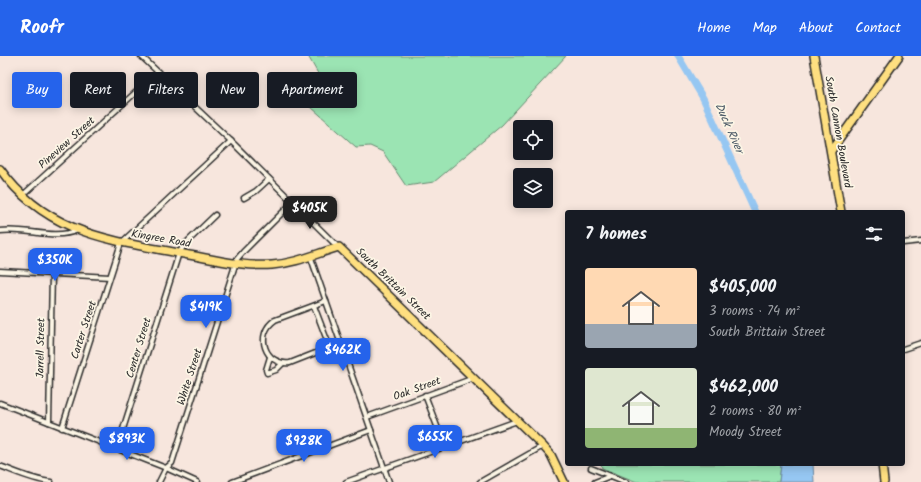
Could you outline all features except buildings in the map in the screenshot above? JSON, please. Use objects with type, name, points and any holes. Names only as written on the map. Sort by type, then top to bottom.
[{"type":"main road","name":"South Cannon Boulevard","points":[[814,56],[841,210]]},
{"type":"main road","points":[[831,151],[899,56]]},
{"type":"main road","name":"Kingree Road","points":[[0,169],[23,195],[49,215],[78,230],[121,243],[236,264],[271,265],[311,258],[339,247]]},
{"type":"main road","name":"South Brittain Street","points":[[339,247],[543,446],[551,455],[564,482]]},
{"type":"main road","points":[[882,466],[884,482]]},
{"type":"street","name":"South Brittain Street","points":[[141,56],[158,72]]},
{"type":"street","name":"Pineview Street","points":[[23,195],[134,94]]},
{"type":"street","name":"South Brittain Street","points":[[196,108],[339,247]]},
{"type":"street","name":"Carter Street","points":[[62,428],[121,243],[231,141]]},
{"type":"street","points":[[244,198],[256,192],[269,179]]},
{"type":"street","name":"White Street","points":[[159,482],[166,468],[172,463],[236,264],[243,252],[293,202]]},
{"type":"street","points":[[179,253],[185,244],[215,215]]},
{"type":"street","points":[[0,231],[7,230],[38,234],[64,235],[78,230]]},
{"type":"street","points":[[905,243],[921,241]]},
{"type":"street","name":"Center Street","points":[[117,448],[179,253]]},
{"type":"street","points":[[311,258],[390,482]]},
{"type":"street","points":[[0,271],[110,277]]},
{"type":"street","name":"Jarrell Street","points":[[49,422],[52,274]]},
{"type":"street","points":[[326,301],[275,320],[267,327],[264,337],[265,347],[270,357],[282,364],[290,363],[341,344]]},
{"type":"street","points":[[314,306],[330,348]]},
{"type":"street","points":[[905,348],[921,343]]},
{"type":"street","points":[[270,357],[266,370],[267,373],[276,370],[282,364]]},
{"type":"street","name":"Oak Street","points":[[367,416],[474,378]]},
{"type":"street","points":[[425,395],[446,447]]},
{"type":"street","points":[[0,402],[62,428],[117,448],[197,482]]},
{"type":"street","points":[[346,482],[518,420]]},
{"type":"street","points":[[232,482],[371,430]]},
{"type":"street","points":[[482,481],[543,446]]},
{"type":"street","points":[[0,466],[22,475],[51,482]]},
{"type":"street","points":[[591,468],[626,482]]},
{"type":"street","points":[[596,482],[611,476]]},
{"type":"green space","points":[[308,56],[566,56],[502,125],[434,182],[406,186],[383,152],[370,146],[356,147],[312,108],[357,108],[357,72],[317,72]]},
{"type":"green space","points":[[602,466],[781,466],[779,482],[637,482],[602,468]]},
{"type":"water","points":[[781,466],[813,466],[814,482],[779,482]]},
{"type":"waterway","name":"Duck River","points":[[678,56],[703,98],[754,210]]}]
